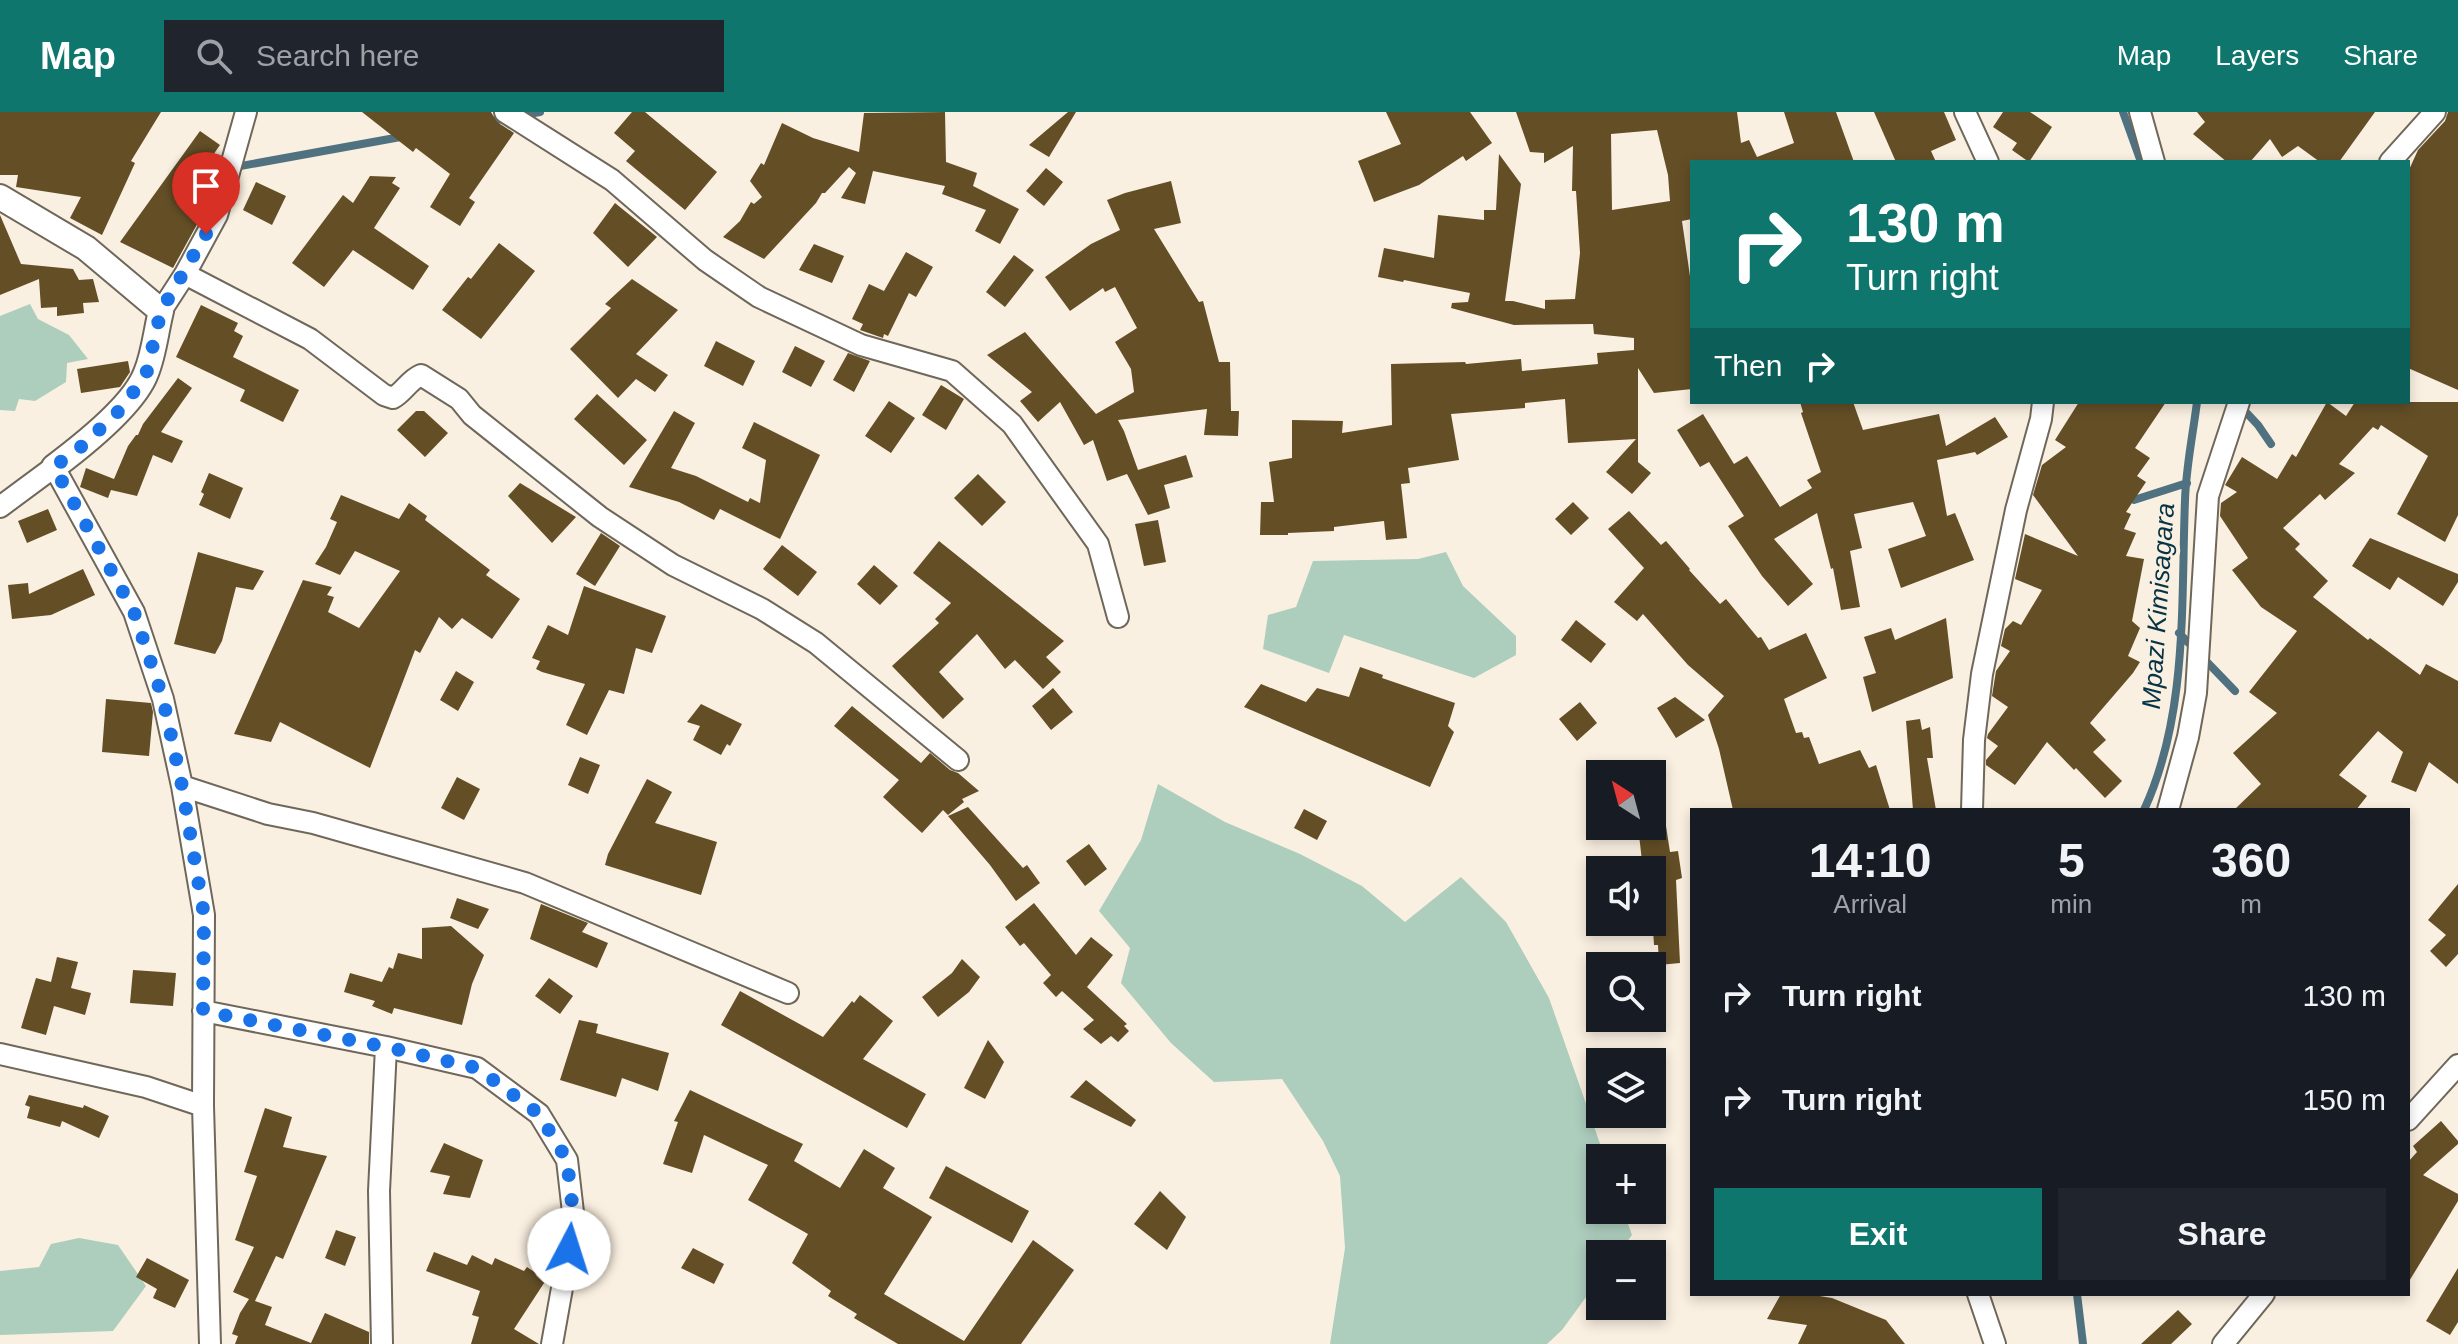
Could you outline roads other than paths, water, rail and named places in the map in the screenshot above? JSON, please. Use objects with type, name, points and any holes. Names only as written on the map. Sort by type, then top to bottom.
[{"type":"street","points":[[0,507],[82,446],[121,409],[146,375],[161,311],[217,215],[246,112]]},
{"type":"street","points":[[505,112],[612,180],[705,260],[759,297],[861,345],[952,371],[1012,424],[1098,544],[1118,617]]},
{"type":"street","points":[[1965,112],[1987,160]]},
{"type":"street","points":[[2140,112],[2153,160]]},
{"type":"street","points":[[2392,160],[2435,112]]},
{"type":"street","points":[[0,197],[86,248],[161,311]]},
{"type":"street","points":[[185,274],[310,339],[384,395],[393,398],[399,395],[413,379],[421,375],[459,399],[472,415],[600,517],[673,565],[762,609],[816,643],[958,760]]},
{"type":"street","points":[[1972,808],[1974,740],[1982,674],[2016,510],[2043,404]]},
{"type":"street","points":[[2169,808],[2188,737],[2196,693],[2208,496],[2238,404]]},
{"type":"street","points":[[54,467],[134,612],[163,699],[182,786],[204,915],[203,1106],[210,1344]]},
{"type":"street","points":[[182,786],[268,814],[313,823],[525,883],[788,993]]},
{"type":"street","points":[[203,1011],[477,1068],[539,1114],[567,1160],[574,1221],[552,1344]]},
{"type":"street","points":[[382,1344],[379,1191],[386,1047]]},
{"type":"street","points":[[0,1054],[146,1087],[203,1106]]},
{"type":"street","points":[[2410,1118],[2458,1065]]},
{"type":"street","points":[[1979,1296],[1995,1344]]},
{"type":"street","points":[[2223,1344],[2262,1296]]},
{"type":"waterway","points":[[486,122],[540,112]]},
{"type":"waterway","name":"Mpazi Kimisagara","points":[[2123,112],[2140,160]]},
{"type":"waterway","points":[[191,175],[406,136]]},
{"type":"waterway","name":"Mpazi Kimisagara","points":[[2145,808],[2158,774],[2175,697],[2180,658],[2186,488],[2197,404]]},
{"type":"waterway","points":[[2241,407],[2271,444]]},
{"type":"waterway","points":[[2134,500],[2187,483]]},
{"type":"waterway","points":[[2179,633],[2235,691]]},
{"type":"waterway","name":"Mpazi Kimisagara","points":[[2077,1296],[2083,1344]]}]
